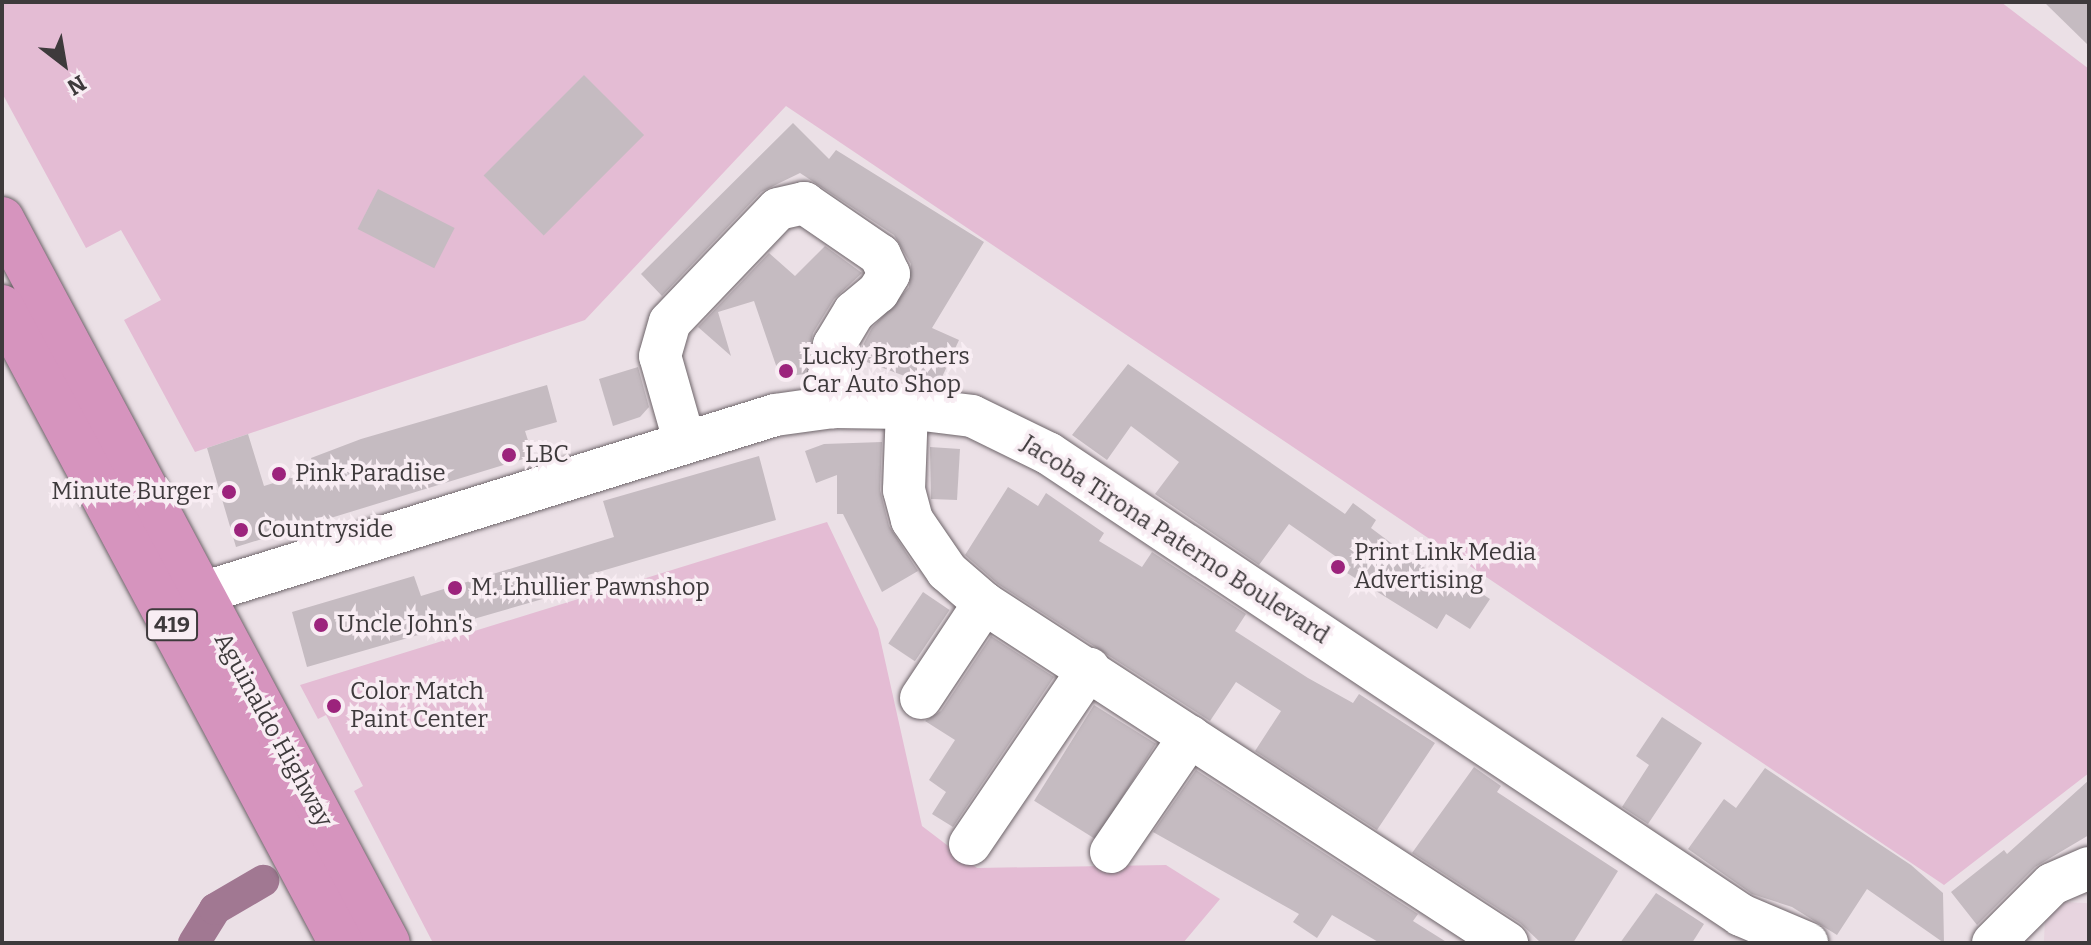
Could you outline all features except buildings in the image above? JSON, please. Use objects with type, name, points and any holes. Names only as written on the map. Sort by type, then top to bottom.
[{"type":"highway","name":"Aguinaldo Highway","points":[[2,219],[199,594],[388,943]]},
{"type":"highway","name":"Aguinaldo Highway","points":[[2,307],[341,943]]},
{"type":"street","points":[[684,440],[660,356],[670,322],[778,209],[804,203],[880,255],[889,274],[878,292],[854,312],[834,345],[828,383],[833,407]]},
{"type":"street","name":"Jacoba Tirona Paterno Boulevard","points":[[199,594],[684,440],[775,415],[833,407],[907,408],[972,416],[1048,453],[1780,939]]},
{"type":"street","points":[[907,408],[904,490],[912,520],[947,571],[984,603],[1507,943]]},
{"type":"street","points":[[921,698],[984,603]]},
{"type":"street","points":[[970,844],[1089,669]]},
{"type":"street","points":[[1111,852],[1190,736]]},
{"type":"street","points":[[1993,943],[2052,884],[2089,868]]},
{"type":"shaded area","points":[[2,2],[2001,2],[2089,69],[2089,773],[1944,885],[786,106],[585,320],[195,452],[124,320],[161,300],[121,230],[86,248],[2,93]]},
{"type":"shaded area","points":[[827,522],[878,629],[922,826],[977,868],[1166,865],[1220,899],[1183,943],[433,943],[354,791],[363,786],[326,715],[318,719],[300,685]]},
{"type":"shaded area","points":[[2046,901],[2089,903],[2087,943],[2044,943]]},
{"type":"waterway","points":[[194,943],[215,909],[263,881]]},
{"type":"place","name":"Lucky Brothers Car Auto Shop","points":[[786,371]]},
{"type":"place","name":"LBC","points":[[509,455]]},
{"type":"place","name":"Pink Paradise","points":[[279,474]]},
{"type":"place","name":"Minute Burger","points":[[229,492]]},
{"type":"place","name":"Countryside","points":[[241,530]]},
{"type":"place","name":"Print Link Media Advertising","points":[[1338,567]]},
{"type":"place","name":"M. Lhullier Pawnshop","points":[[455,588]]},
{"type":"place","name":"Uncle John's","points":[[321,625]]},
{"type":"place","name":"Color Match Paint Center","points":[[334,706]]}]
